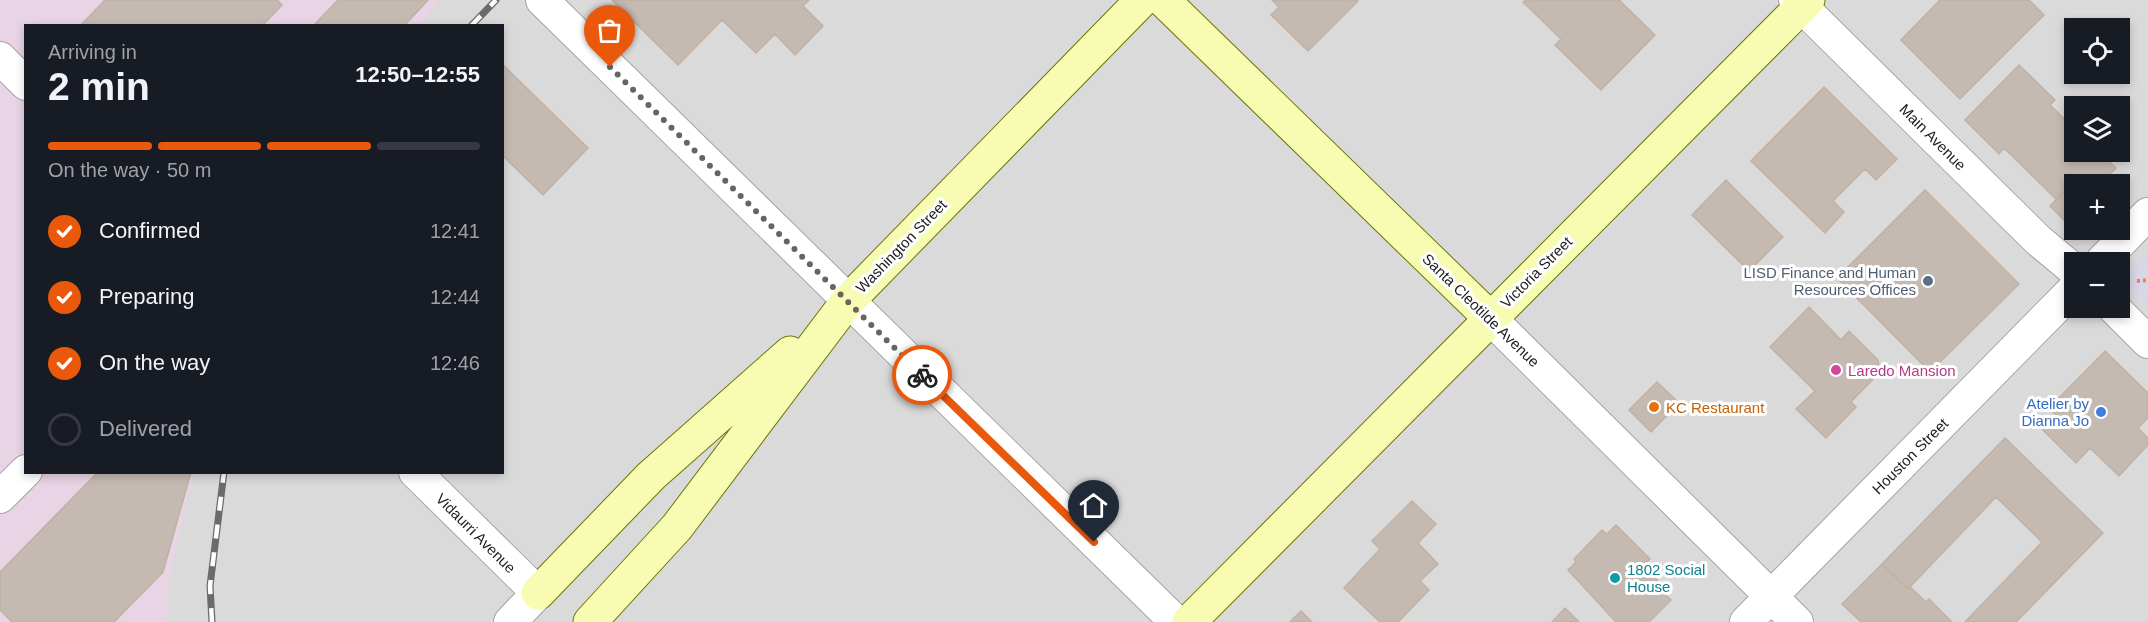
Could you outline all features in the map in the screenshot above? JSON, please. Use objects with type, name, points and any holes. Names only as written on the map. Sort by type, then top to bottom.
[{"type":"main road","name":"Washington Street","points":[[590,622],[677,527],[847,302],[1142,0]]},
{"type":"main road","name":"Santa Cleotilde Avenue","points":[[1163,0],[1490,318]]},
{"type":"main road","name":"Victoria Street","points":[[1189,622],[1802,2]]},
{"type":"main road","points":[[538,593],[651,476],[847,302]]},
{"type":"street","points":[[542,0],[847,302],[1176,622]]},
{"type":"street","name":"Main Avenue","points":[[1802,2],[2038,240],[2064,262]]},
{"type":"street","points":[[0,58],[24,82]]},
{"type":"street","points":[[2111,252],[2148,214]]},
{"type":"street","name":"Houston Street","points":[[1746,622],[2064,299]]},
{"type":"street","name":"Santa Cleotilde Avenue","points":[[1490,318],[1797,622]]},
{"type":"street","points":[[2124,318],[2148,342]]},
{"type":"street","points":[[0,497],[24,473]]},
{"type":"street","name":"Vidaurri Avenue","points":[[417,474],[538,593]]},
{"type":"street","points":[[510,622],[538,593]]},
{"type":"path","points":[[2137,281],[2148,280]]},
{"type":"shaded area","points":[[0,0],[2148,0],[2148,622],[0,622]]},
{"type":"shaded area","points":[[0,0],[438,0],[422,24],[24,24],[24,474],[195,474],[183,513],[167,590],[167,622],[0,622]]},
{"type":"shaded area","points":[[2148,252],[2148,308],[2130,288],[2130,272]]},
{"type":"building","points":[[105,0],[277,0],[282,5],[264,24],[82,24]]},
{"type":"building","points":[[338,0],[428,0],[406,24],[315,24]]},
{"type":"building","points":[[612,0],[809,0],[803,6],[823,26],[795,55],[775,34],[756,53],[722,20],[678,65]]},
{"type":"building","points":[[1272,0],[1358,1],[1308,51],[1271,15],[1279,7]]},
{"type":"building","points":[[1526,0],[1619,0],[1655,35],[1601,90],[1555,45],[1561,39],[1523,2]]},
{"type":"building","points":[[1940,0],[2029,0],[2044,15],[1960,99],[1901,40]]},
{"type":"building","points":[[2019,65],[2055,100],[2050,105],[2064,118],[2064,162],[2109,162],[2116,168],[2110,174],[2064,174],[2064,191],[2056,199],[2004,148],[1999,154],[1965,120]]},
{"type":"building","points":[[504,66],[588,148],[543,195],[504,157]]},
{"type":"building","points":[[1824,87],[1897,159],[1876,180],[1865,169],[1833,201],[1844,212],[1825,233],[1751,161]]},
{"type":"building","points":[[1726,180],[1783,237],[1749,271],[1692,215]]},
{"type":"building","name":"LISD Finance and Human Resources Offices","points":[[1925,190],[2019,284],[1930,372],[1837,278]]},
{"type":"building","points":[[2064,191],[2064,220],[2050,206]]},
{"type":"building","name":"Laredo Mansion","points":[[1809,307],[1841,340],[1849,331],[1878,360],[1879,367],[1878,374],[1851,402],[1856,407],[1826,438],[1796,409],[1815,391],[1770,347]]},
{"type":"building","name":"Atelier by Dianna Jo","points":[[2105,351],[2148,393],[2148,418],[2138,428],[2148,438],[2148,445],[2119,476],[2090,448],[2076,463],[2043,430],[2057,416],[2049,408]]},
{"type":"building","name":"KC Restaurant","points":[[1657,382],[1679,403],[1651,432],[1629,410]]},
{"type":"building","points":[[2005,438],[2103,533],[2016,622],[1965,622],[2042,542],[1996,497],[1908,589],[1882,564]]},
{"type":"building","points":[[96,474],[190,474],[163,572],[114,622],[12,622],[0,610],[0,572]]},
{"type":"building","points":[[1412,501],[1436,524],[1418,543],[1438,564],[1420,581],[1429,590],[1398,622],[1380,622],[1344,588],[1380,549],[1372,541]]},
{"type":"building","name":"1802 Social House","points":[[1616,525],[1650,559],[1643,566],[1663,586],[1660,589],[1671,600],[1649,622],[1616,622],[1568,570],[1576,562],[1574,559],[1602,530],[1607,534]]},
{"type":"building","points":[[1882,564],[1908,589],[1910,587],[1926,602],[1929,599],[1952,622],[1861,622],[1842,604]]},
{"type":"building","points":[[1565,608],[1579,622],[1552,622]]},
{"type":"building","points":[[1301,611],[1312,622],[1290,622]]},
{"type":"railway","points":[[473,24],[496,0]]},
{"type":"railway","points":[[212,622],[210,586],[224,474]]},
{"type":"way so far","points":[[610,67],[922,375]]},
{"type":"place","name":"LISD Finance and Human Resources Offices","points":[[1928,281]]},
{"type":"place","name":"Laredo Mansion","points":[[1836,370]]},
{"type":"place","name":"KC Restaurant","points":[[1654,407]]},
{"type":"place","name":"Atelier by Dianna Jo","points":[[2101,412]]},
{"type":"place","name":"1802 Social House","points":[[1615,578]]},
{"type":"route","points":[[922,375],[1094,542]]}]
